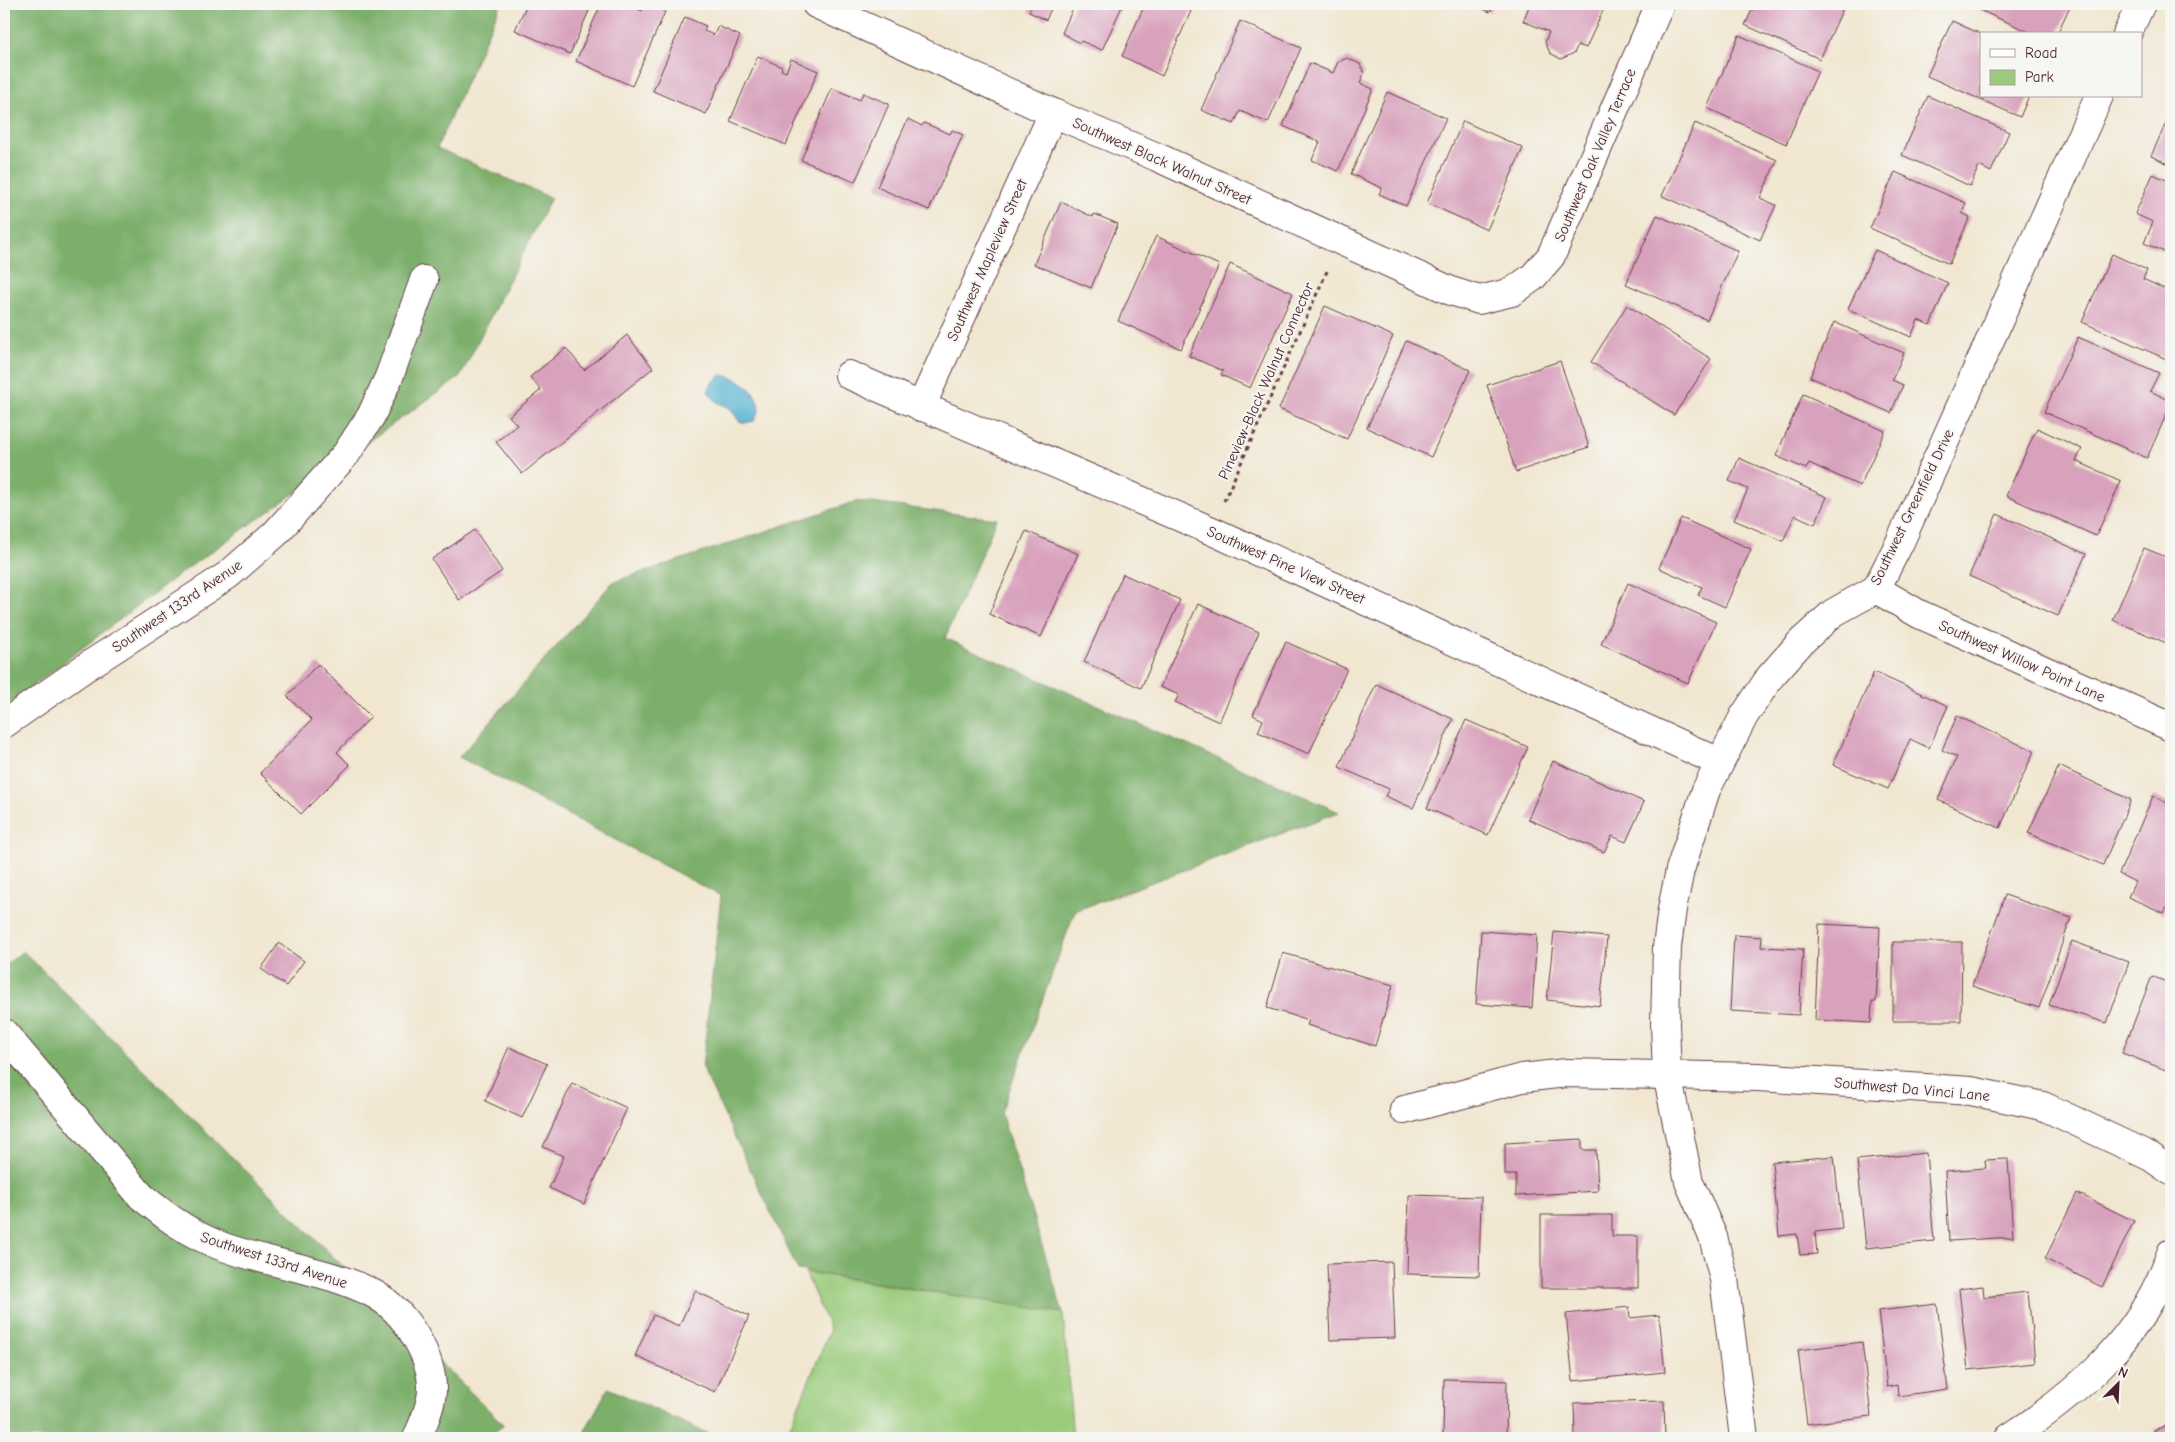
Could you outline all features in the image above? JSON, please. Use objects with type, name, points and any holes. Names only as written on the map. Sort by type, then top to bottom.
[{"type":"street","name":"Southwest Black Walnut Street","points":[[816,4],[866,14],[1053,113],[1157,157],[1451,291],[1479,300],[1512,292]]},
{"type":"street","name":"Southwest Oak Valley Terrace","points":[[1512,292],[1533,277],[1551,256],[1660,4]]},
{"type":"street","points":[[2128,32],[2141,4]]},
{"type":"street","name":"Southwest Greenfield Drive","points":[[1744,1438],[1724,1279],[1713,1237],[1690,1182],[1667,1074],[1665,1024],[1667,947],[1672,909],[1692,828],[1719,762],[1744,716],[1770,677],[1801,642],[1833,613],[1876,589],[1900,542],[2098,98]]},
{"type":"street","name":"Southwest Mapleview Street","points":[[921,407],[1053,113]]},
{"type":"street","name":"Southwest 133rd Avenue","points":[[4,724],[82,669],[228,575],[275,534],[346,454],[371,416],[390,377],[424,280]]},
{"type":"street","name":"Southwest Pine View Street","points":[[849,375],[1212,532],[1719,762]]},
{"type":"street","name":"Southwest Willow Point Lane","points":[[1876,589],[1919,614],[2171,727]]},
{"type":"street","name":"Southwest 133rd Avenue","points":[[4,1033],[141,1196],[162,1214],[190,1233],[222,1246],[334,1279],[374,1294],[397,1313],[413,1332],[427,1358],[432,1391],[426,1416],[417,1438]]},
{"type":"street","name":"Southwest Da Vinci Lane","points":[[1404,1110],[1522,1078],[1566,1073],[1768,1077],[1972,1091],[2043,1106],[2151,1158],[2171,1171]]},
{"type":"street","points":[[2009,1438],[2064,1399],[2093,1374],[2128,1334],[2157,1287],[2171,1253]]},
{"type":"path","name":"Pineview-Black Walnut Connector","points":[[1212,532],[1341,240]]},
{"type":"green space","points":[[4,4],[501,4],[437,148],[551,198],[460,377],[178,575],[4,708]]},
{"type":"green space","points":[[857,501],[997,519],[945,638],[1339,812],[1075,911],[1001,1113],[1063,1313],[798,1270],[702,1068],[721,896],[459,757],[613,582]]},
{"type":"green space","points":[[23,951],[504,1425],[486,1438],[4,1438],[4,966]]},
{"type":"green space","points":[[805,1272],[1063,1313],[1073,1438],[785,1438],[830,1330]]},
{"type":"green space","points":[[608,1388],[717,1438],[581,1438]]},
{"type":"water","points":[[721,375],[740,381],[755,395],[760,408],[754,421],[745,423],[739,421],[730,408],[717,402],[708,392],[711,384]]},
{"type":"building","points":[[527,4],[592,4],[570,54],[515,30]]},
{"type":"building","points":[[601,4],[626,4],[642,11],[646,4],[665,12],[632,86],[576,61]]},
{"type":"building","points":[[1026,4],[1053,4],[1046,20],[1029,12],[1031,6]]},
{"type":"building","points":[[1075,4],[1123,4],[1102,50],[1081,41],[1080,43],[1062,33]]},
{"type":"building","points":[[1145,4],[1175,4],[1191,11],[1162,76],[1122,56]]},
{"type":"building","points":[[1471,4],[1494,4],[1490,12]]},
{"type":"building","points":[[1530,4],[1606,4],[1586,48],[1578,45],[1574,53],[1561,59],[1550,53],[1545,42],[1549,32],[1523,21]]},
{"type":"building","points":[[1755,4],[1845,4],[1820,59],[1745,25]]},
{"type":"building","points":[[1966,4],[2071,4],[2058,32],[2029,32]]},
{"type":"building","points":[[685,17],[706,26],[704,31],[714,35],[718,26],[740,36],[706,114],[653,91]]},
{"type":"building","points":[[1240,21],[1301,48],[1268,123],[1240,111],[1234,124],[1201,110]]},
{"type":"building","points":[[1952,21],[1980,34],[1980,98],[2028,98],[2020,117],[1927,76]]},
{"type":"building","points":[[1739,35],[1818,71],[1786,144],[1707,108]]},
{"type":"building","points":[[758,56],[782,67],[781,70],[786,72],[791,59],[818,71],[786,145],[730,121]]},
{"type":"building","points":[[1347,58],[1360,64],[1364,73],[1360,83],[1373,89],[1338,171],[1312,160],[1320,142],[1283,126],[1310,63],[1333,73],[1338,62]]},
{"type":"building","points":[[832,88],[860,100],[863,93],[889,104],[855,182],[801,160]]},
{"type":"building","points":[[1387,92],[1446,118],[1406,206],[1379,194],[1382,188],[1351,174]]},
{"type":"building","points":[[1928,96],[2009,132],[1991,172],[1979,166],[1970,186],[1902,155]]},
{"type":"building","points":[[2171,112],[2171,165],[2151,156]]},
{"type":"building","points":[[908,119],[922,126],[924,123],[950,134],[952,130],[963,135],[929,210],[877,187]]},
{"type":"building","points":[[1463,121],[1523,148],[1487,230],[1427,203]]},
{"type":"building","points":[[1695,123],[1777,160],[1760,198],[1776,205],[1760,240],[1662,196]]},
{"type":"building","points":[[1895,172],[1966,203],[1962,213],[1970,217],[1949,264],[1870,228]]},
{"type":"building","points":[[2153,174],[2171,182],[2171,255],[2144,243],[2153,222],[2135,214]]},
{"type":"building","points":[[1061,202],[1093,217],[1094,214],[1118,224],[1091,288],[1034,264]]},
{"type":"building","points":[[1657,215],[1738,251],[1707,320],[1626,284]]},
{"type":"building","points":[[1156,236],[1219,265],[1181,349],[1118,321]]},
{"type":"building","points":[[1875,250],[1948,283],[1930,325],[1918,320],[1911,337],[1848,309]]},
{"type":"building","points":[[2112,254],[2147,270],[2143,279],[2171,292],[2171,361],[2082,322]]},
{"type":"building","points":[[1230,264],[1293,293],[1250,388],[1221,375],[1223,371],[1189,356]]},
{"type":"building","points":[[1627,305],[1711,359],[1674,415],[1591,362]]},
{"type":"building","points":[[1325,306],[1393,336],[1347,439],[1279,409]]},
{"type":"building","points":[[1834,322],[1904,353],[1892,380],[1903,385],[1891,413],[1810,377]]},
{"type":"building","points":[[627,335],[653,368],[522,474],[496,442],[517,425],[509,416],[541,390],[530,377],[566,348],[584,370]]},
{"type":"building","points":[[2078,337],[2159,373],[2150,391],[2171,401],[2171,404],[2147,458],[2044,412]]},
{"type":"building","points":[[1406,341],[1470,370],[1431,457],[1367,428]]},
{"type":"building","points":[[1560,361],[1589,447],[1516,472],[1487,385]]},
{"type":"building","points":[[1803,394],[1885,431],[1860,486],[1809,463],[1806,469],[1776,456]]},
{"type":"building","points":[[2037,428],[2082,449],[2076,461],[2121,481],[2096,536],[2006,496]]},
{"type":"building","points":[[1739,458],[1827,497],[1815,524],[1795,515],[1783,541],[1734,520],[1748,489],[1729,481]]},
{"type":"building","points":[[1997,514],[2086,554],[2058,616],[1969,576]]},
{"type":"building","points":[[1681,518],[1751,549],[1725,607],[1698,595],[1702,587],[1659,568]]},
{"type":"building","points":[[475,530],[502,571],[459,600],[432,559]]},
{"type":"building","points":[[1026,531],[1078,554],[1041,637],[989,614]]},
{"type":"building","points":[[2144,548],[2171,559],[2171,645],[2113,620]]},
{"type":"building","points":[[1123,574],[1180,600],[1141,688],[1084,662]]},
{"type":"building","points":[[1628,583],[1716,622],[1688,683],[1601,644]]},
{"type":"building","points":[[1198,604],[1259,632],[1219,722],[1175,702],[1179,695],[1160,687]]},
{"type":"building","points":[[1286,642],[1347,669],[1309,754],[1258,732],[1263,720],[1253,715]]},
{"type":"building","points":[[318,664],[371,717],[337,752],[350,765],[301,814],[260,773],[312,720],[287,696]]},
{"type":"building","points":[[1874,672],[1948,706],[1929,748],[1910,739],[1888,789],[1833,765]]},
{"type":"building","points":[[1376,684],[1453,719],[1413,808],[1385,796],[1389,789],[1339,767]]},
{"type":"building","points":[[1957,716],[2034,751],[2000,828],[1938,800],[1957,757],[1942,750]]},
{"type":"building","points":[[1466,720],[1528,747],[1488,835],[1427,808]]},
{"type":"building","points":[[1553,761],[1644,802],[1626,842],[1612,836],[1604,852],[1528,819]]},
{"type":"building","points":[[2059,766],[2131,800],[2103,865],[2028,833]]},
{"type":"building","points":[[2153,796],[2171,805],[2171,898],[2164,913],[2128,897],[2135,882],[2119,874]]},
{"type":"building","points":[[2005,895],[2071,918],[2039,1008],[1972,986]]},
{"type":"building","points":[[1819,924],[1880,927],[1876,1002],[1872,1002],[1871,1023],[1815,1020]]},
{"type":"building","points":[[1481,931],[1537,935],[1532,1008],[1476,1004]]},
{"type":"building","points":[[1554,932],[1607,937],[1600,1006],[1547,1000]]},
{"type":"building","points":[[1734,935],[1762,937],[1761,947],[1803,949],[1799,1015],[1730,1011]]},
{"type":"building","points":[[2072,941],[2129,962],[2107,1023],[2049,1005]]},
{"type":"building","points":[[1893,942],[1962,942],[1961,1021],[1893,1021]]},
{"type":"building","points":[[279,943],[304,961],[286,986],[261,969]]},
{"type":"building","points":[[1283,953],[1393,985],[1375,1046],[1307,1025],[1309,1020],[1267,1008]]},
{"type":"building","points":[[2152,976],[2171,984],[2171,1072],[2122,1053]]},
{"type":"building","points":[[509,1047],[547,1064],[522,1118],[485,1101]]},
{"type":"building","points":[[572,1083],[627,1108],[584,1204],[549,1188],[564,1156],[543,1147]]},
{"type":"building","points":[[1582,1139],[1582,1150],[1596,1150],[1598,1191],[1516,1196],[1516,1175],[1505,1175],[1505,1143]]},
{"type":"building","points":[[1926,1153],[1934,1241],[1866,1248],[1857,1160]]},
{"type":"building","points":[[1834,1156],[1842,1229],[1815,1232],[1817,1254],[1800,1255],[1797,1234],[1779,1236],[1772,1162]]},
{"type":"building","points":[[2008,1159],[2013,1237],[1949,1241],[1945,1171],[1986,1168],[1985,1160]]},
{"type":"building","points":[[2077,1193],[2134,1221],[2102,1287],[2045,1259]]},
{"type":"building","points":[[1409,1195],[1481,1197],[1479,1276],[1407,1274]]},
{"type":"building","points":[[1541,1215],[1612,1215],[1612,1236],[1638,1236],[1638,1288],[1541,1288]]},
{"type":"building","points":[[1392,1262],[1395,1338],[1330,1340],[1327,1264]]},
{"type":"building","points":[[1983,1286],[1984,1297],[2028,1292],[2035,1363],[1968,1370],[1959,1289]]},
{"type":"building","points":[[695,1291],[749,1316],[715,1392],[635,1356],[653,1315],[679,1326]]},
{"type":"building","points":[[1937,1304],[1948,1389],[1898,1396],[1897,1385],[1887,1387],[1878,1311]]},
{"type":"building","points":[[1629,1307],[1630,1318],[1659,1315],[1665,1372],[1573,1381],[1566,1314]]},
{"type":"building","points":[[1862,1342],[1871,1416],[1807,1424],[1798,1350]]},
{"type":"building","points":[[1444,1379],[1507,1381],[1506,1438],[1443,1438]]},
{"type":"building","points":[[1664,1401],[1665,1438],[1575,1438],[1574,1403]]},
{"type":"building","points":[[2171,1424],[2171,1438],[2157,1438],[2154,1430]]}]
